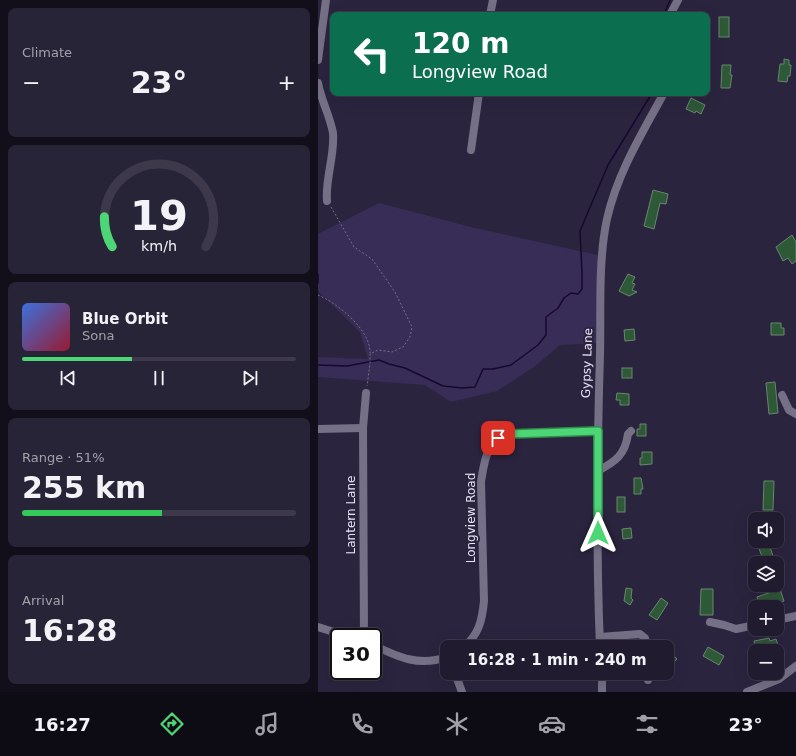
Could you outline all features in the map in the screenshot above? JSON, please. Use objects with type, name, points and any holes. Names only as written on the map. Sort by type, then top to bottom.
[{"type":"street","points":[[318,60],[326,0]]},
{"type":"street","points":[[491,12],[493,0]]},
{"type":"street","points":[[672,12],[678,0]]},
{"type":"street","points":[[318,87],[333,134],[328,184],[328,201]]},
{"type":"street","points":[[472,150],[480,96]]},
{"type":"street","name":"Gypsy Lane","points":[[600,637],[598,431],[602,256],[607,220],[616,187],[642,133],[662,96]]},
{"type":"street","name":"Lantern Lane","points":[[364,628],[363,428],[366,394]]},
{"type":"street","points":[[782,395],[789,410],[796,414]]},
{"type":"street","points":[[318,429],[363,428]]},
{"type":"street","name":"Longview Road","points":[[471,640],[475,636],[483,613],[481,482],[483,465],[488,451],[498,438],[509,434],[598,431]]},
{"type":"street","points":[[598,471],[617,459],[626,446],[628,434],[631,431]]},
{"type":"street","points":[[784,619],[796,616]]},
{"type":"street","points":[[710,622],[736,628],[748,626]]},
{"type":"street","points":[[318,627],[330,631]]},
{"type":"street","points":[[600,637],[640,634],[645,640]]},
{"type":"street","points":[[382,650],[398,657],[420,661],[431,661],[440,659]]},
{"type":"street","points":[[747,692],[779,679],[796,666]]},
{"type":"street","points":[[458,680],[462,692]]},
{"type":"street","points":[[602,680],[602,692]]},
{"type":"path","points":[[328,201],[354,247],[372,259],[395,292],[412,327],[410,337],[403,347],[392,352],[378,350],[370,354]]},
{"type":"path","points":[[318,295],[327,299],[358,323],[370,347],[370,364],[366,394]]},
{"type":"shaded area","points":[[379,203],[475,228],[602,256],[600,343],[560,345],[534,367],[497,391],[451,402],[425,385],[318,377],[318,357],[368,359],[360,332],[318,291],[318,234]]},
{"type":"building","points":[[719,17],[729,17],[729,37],[719,37]]},
{"type":"building","points":[[784,59],[789,60],[789,65],[791,65],[790,76],[788,76],[787,82],[778,81],[780,64],[784,64]]},
{"type":"building","points":[[722,65],[731,65],[730,75],[732,75],[730,88],[721,88]]},
{"type":"building","points":[[691,98],[705,105],[701,114],[696,111],[695,113],[686,109]]},
{"type":"building","points":[[653,190],[668,194],[666,204],[660,203],[654,229],[644,226]]},
{"type":"building","points":[[792,235],[796,242],[796,261],[792,264],[788,258],[783,261],[776,247]]},
{"type":"building","points":[[628,274],[635,277],[632,283],[635,284],[632,290],[637,292],[629,296],[619,291]]},
{"type":"building","points":[[771,323],[781,323],[781,328],[784,328],[784,335],[771,335]]},
{"type":"building","points":[[634,329],[635,340],[625,341],[624,330]]},
{"type":"building","points":[[622,368],[632,368],[632,378],[622,378]]},
{"type":"building","points":[[775,382],[778,413],[769,414],[766,383]]},
{"type":"building","points":[[617,393],[629,394],[629,405],[620,405],[620,400],[616,400]]},
{"type":"building","points":[[640,424],[646,424],[646,436],[637,436],[637,429],[640,429]]},
{"type":"building","points":[[642,452],[652,452],[652,464],[640,465]]},
{"type":"building","points":[[634,478],[641,478],[643,489],[641,489],[641,494],[634,494]]},
{"type":"building","points":[[764,481],[774,481],[773,510],[763,510]]},
{"type":"building","points":[[617,497],[625,497],[625,512],[617,512]]},
{"type":"building","points":[[631,528],[632,538],[623,539],[622,529]]},
{"type":"building","points":[[759,548],[770,548],[773,556],[762,556]]},
{"type":"building","points":[[626,588],[632,589],[631,598],[633,600],[630,605],[624,601]]},
{"type":"building","points":[[701,589],[713,589],[713,615],[700,615]]},
{"type":"building","points":[[771,592],[781,592],[784,600],[758,600],[757,597]]},
{"type":"building","points":[[661,598],[668,603],[657,620],[649,615]]},
{"type":"building","points":[[769,638],[770,641],[776,639],[778,644],[755,644],[754,641]]},
{"type":"building","points":[[708,647],[724,656],[719,665],[703,656]]},
{"type":"waterway","points":[[665,12],[670,0]]},
{"type":"waterway","points":[[318,365],[347,366],[379,360],[405,368],[443,386],[462,388],[475,387],[483,369],[493,369],[511,365],[538,345],[546,335],[546,317],[558,308],[564,298],[571,293],[578,294],[582,289],[580,231],[608,165],[650,96]]},
{"type":"waterway","points":[[318,274],[318,283]]},
{"type":"route","points":[[498,438],[509,434],[598,431],[598,533]]}]
